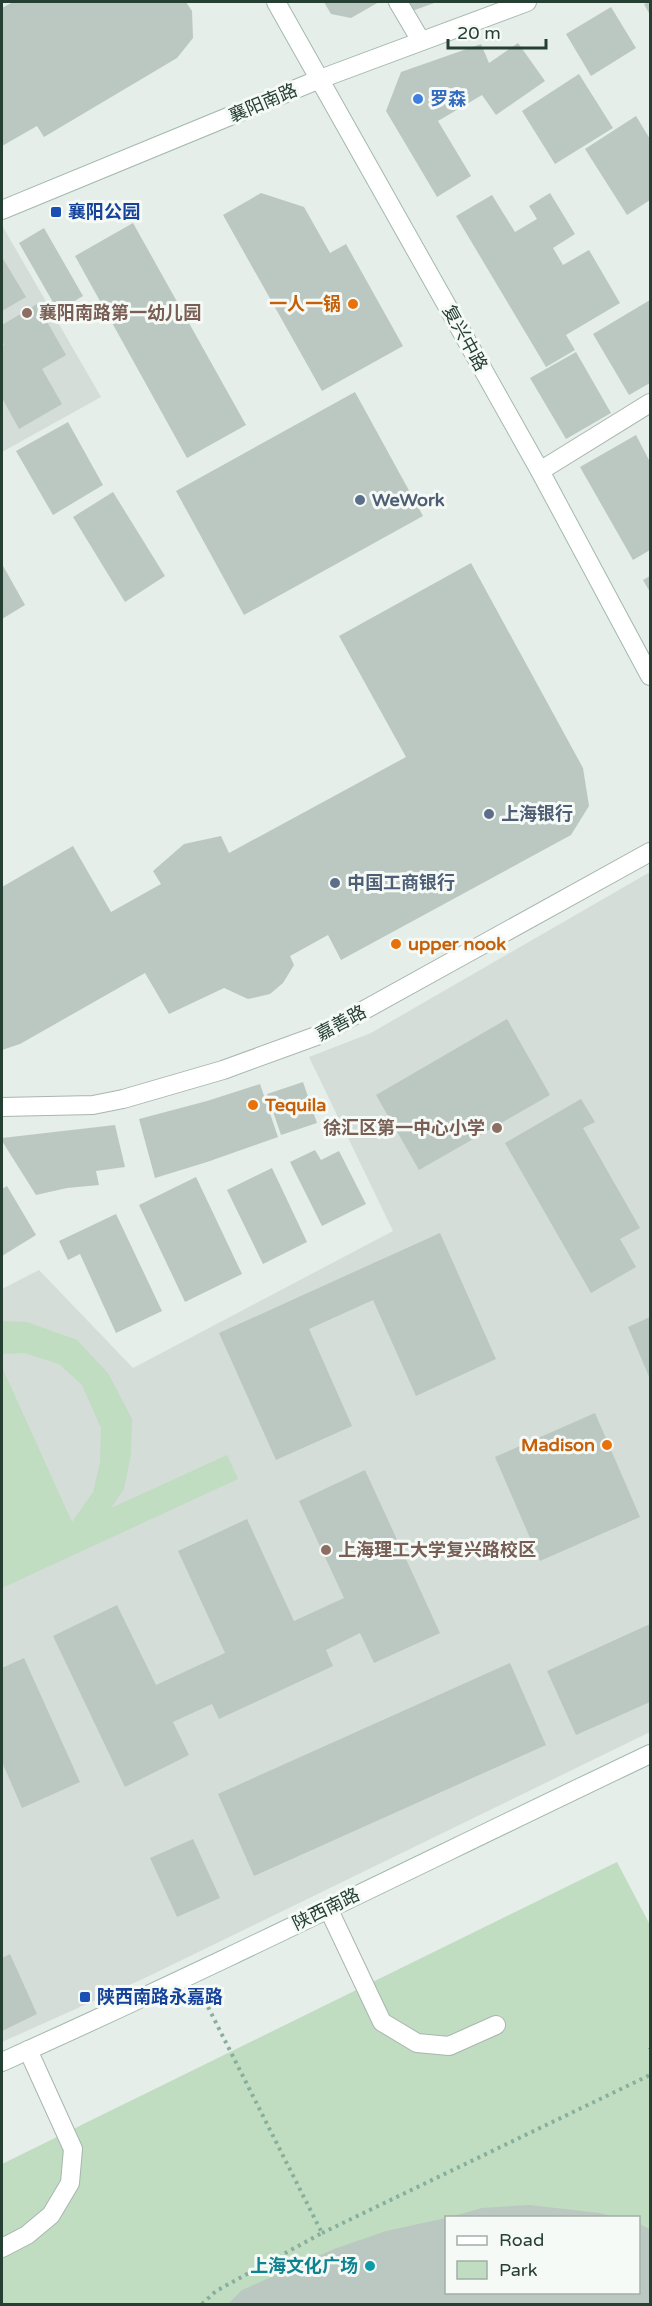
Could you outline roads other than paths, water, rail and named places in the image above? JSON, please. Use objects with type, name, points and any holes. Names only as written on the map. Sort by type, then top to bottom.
[{"type":"main road","name":"复兴中路","points":[[276,2],[540,471],[651,676]]},
{"type":"main road","points":[[398,2],[422,41]]},
{"type":"main road","name":"襄阳南路","points":[[2,210],[320,79],[527,2]]},
{"type":"main road","points":[[540,471],[651,403]]},
{"type":"main road","name":"嘉善路","points":[[2,1107],[93,1105],[123,1099],[223,1070],[319,1035],[651,852]]},
{"type":"main road","name":"陕西南路","points":[[2,2062],[192,1975],[651,1754]]},
{"type":"main road","points":[[328,1908],[382,2022],[417,2043],[449,2046],[496,2025]]},
{"type":"main road","points":[[2,2248],[27,2235],[51,2215],[70,2183],[73,2149],[28,2050]]},
{"type":"place","name":"罗森","points":[[418,99]]},
{"type":"place","name":"襄阳公园","points":[[56,212]]},
{"type":"place","name":"一人一锅","points":[[353,304]]},
{"type":"place","name":"襄阳南路第一幼儿园","points":[[27,313]]},
{"type":"place","name":"WeWork","points":[[360,500]]},
{"type":"place","name":"上海银行","points":[[489,814]]},
{"type":"place","name":"中国工商银行","points":[[335,883]]},
{"type":"place","name":"upper nook","points":[[396,944]]},
{"type":"place","name":"Tequila","points":[[253,1105]]},
{"type":"place","name":"徐汇区第一中心小学","points":[[497,1128]]},
{"type":"place","name":"Madison","points":[[607,1445]]},
{"type":"place","name":"上海理工大学复兴路校区","points":[[326,1550]]},
{"type":"place","name":"陕西南路永嘉路","points":[[85,1997]]},
{"type":"place","name":"上海文化广场","points":[[370,2266]]}]
